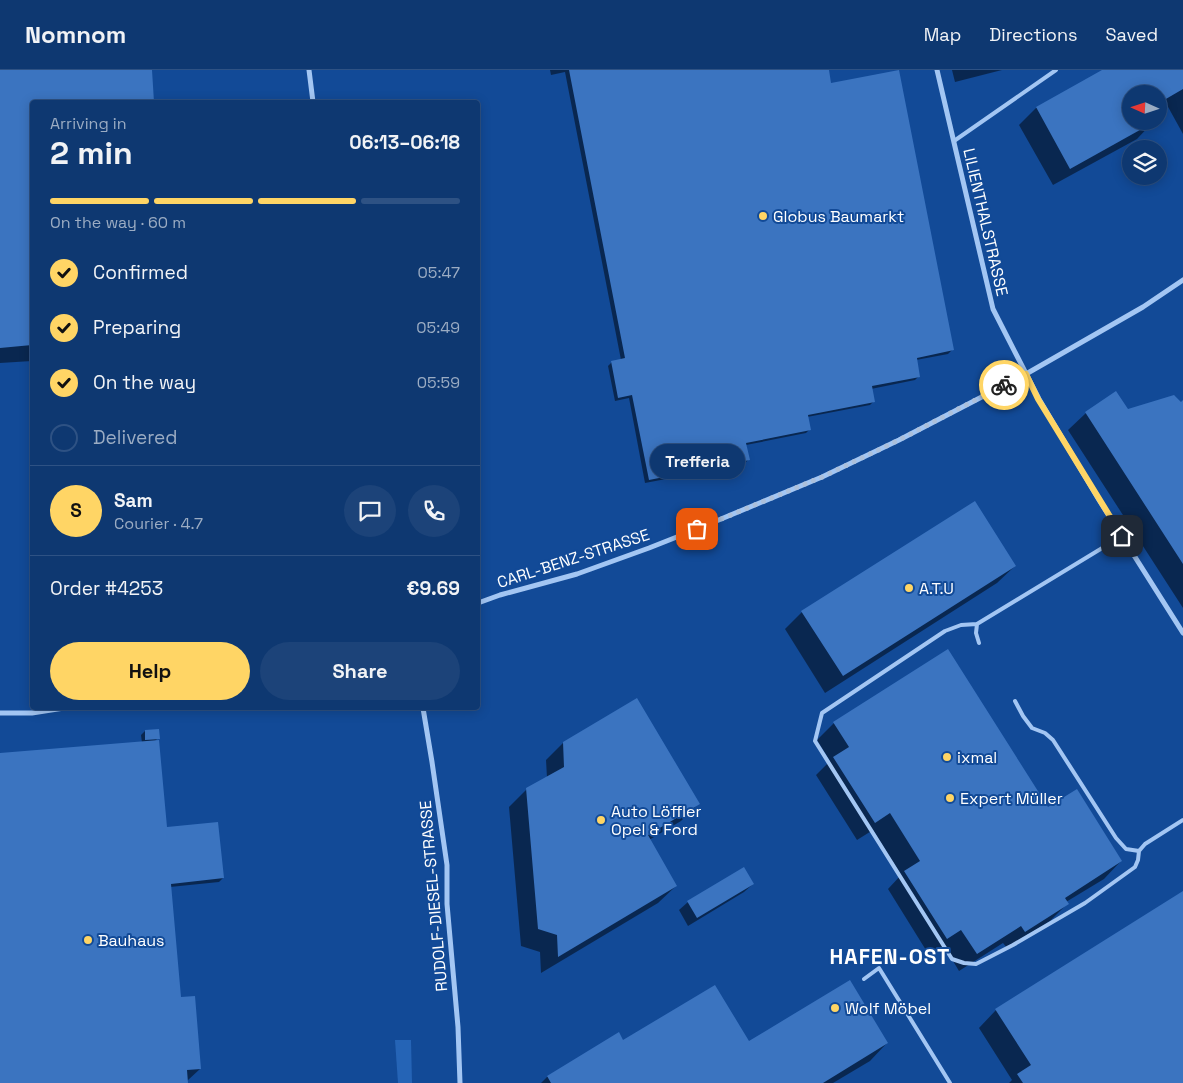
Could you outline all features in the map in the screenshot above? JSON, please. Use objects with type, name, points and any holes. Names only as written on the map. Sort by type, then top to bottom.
[{"type":"street","points":[[308,70],[314,100]]},
{"type":"street","name":"LILIENTHALSTRASSE","points":[[937,70],[993,308],[1038,399],[1183,633]]},
{"type":"street","name":"CARL-BENZ-STRASSE","points":[[480,602],[577,574],[697,529],[822,477],[1026,374],[1143,307],[1183,280]]},
{"type":"street","points":[[0,713],[32,713],[51,710]]},
{"type":"street","name":"RUDOLF-DIESEL-STRASSE","points":[[423,710],[447,865],[447,904],[458,1027],[460,1083]]},
{"type":"lane","points":[[954,141],[1056,70]]},
{"type":"lane","points":[[1122,536],[977,624],[961,625],[945,631],[822,713],[815,741],[952,959],[964,963],[976,964],[1012,946],[1085,903],[1134,867],[1138,860],[1139,851],[1145,844],[1183,820]]},
{"type":"lane","points":[[977,624],[976,633],[979,643]]},
{"type":"lane","points":[[1015,701],[1032,728],[1045,733],[1053,740],[1116,838],[1126,849],[1139,851]]},
{"type":"lane","points":[[864,979],[878,968],[950,1083]]},
{"type":"shaded area","points":[[395,1040],[411,1040],[412,1083],[398,1083]]},
{"type":"building","points":[[0,70],[152,70],[154,100],[30,100],[30,345],[0,348]]},
{"type":"building","name":"Globus Baumarkt","points":[[569,70],[829,70],[831,83],[899,70],[954,350],[917,358],[920,377],[872,386],[875,402],[808,415],[811,430],[746,443],[750,460],[649,480],[632,395],[618,398],[611,361],[625,358]]},
{"type":"building","points":[[1102,70],[1183,70],[1183,89],[1168,98],[1168,85],[1122,85],[1122,130],[1140,130],[1070,169],[1036,107]]},
{"type":"building","points":[[1116,391],[1128,409],[1174,395],[1181,402],[1183,400],[1183,564],[1085,412]]},
{"type":"building","name":"A.T.U","points":[[975,501],[1016,566],[843,676],[801,611]]},
{"type":"building","name":"Expert Müller","points":[[948,649],[1048,807],[1077,789],[1122,861],[1065,898],[1069,904],[1025,932],[1021,926],[977,954],[961,930],[947,939],[904,871],[920,861],[890,813],[875,823],[833,757],[849,747],[833,722]]},
{"type":"building","name":"Auto Löffler Opel & Ford","points":[[637,698],[700,804],[648,835],[677,886],[558,957],[557,935],[538,929],[526,788],[564,767],[563,742]]},
{"type":"building","points":[[159,729],[160,739],[145,740],[145,730]]},
{"type":"building","name":"Bauhaus","points":[[159,740],[167,827],[218,822],[224,878],[171,884],[181,997],[195,996],[201,1069],[187,1070],[188,1083],[0,1083],[0,753]]},
{"type":"building","points":[[744,867],[754,884],[697,918],[687,901]]},
{"type":"building","points":[[1183,891],[1183,1083],[1023,1083],[1017,1074],[1031,1065],[995,1009]]},
{"type":"building","name":"Wolf Möbel","points":[[850,980],[888,1043],[823,1083],[551,1083],[547,1076],[619,1032],[623,1040],[715,985],[749,1041]]},
{"type":"way so far","points":[[697,529],[822,477],[899,440],[1004,385]]},
{"type":"place","name":"Globus Baumarkt","points":[[763,216]]},
{"type":"place","name":"Trefferia","points":[[697,529]]},
{"type":"place","name":"A.T.U","points":[[909,588]]},
{"type":"place","name":"ixmal","points":[[947,757]]},
{"type":"place","name":"Expert Müller","points":[[950,798]]},
{"type":"place","name":"Auto Löffler Opel & Ford","points":[[601,820]]},
{"type":"place","name":"Bauhaus","points":[[88,940]]},
{"type":"place","name":"Wolf Möbel","points":[[835,1008]]},
{"type":"district","name":"HAFEN-OST","points":[[890,957]]},
{"type":"route","points":[[1004,385],[1026,374],[1038,399],[1122,536]]}]
